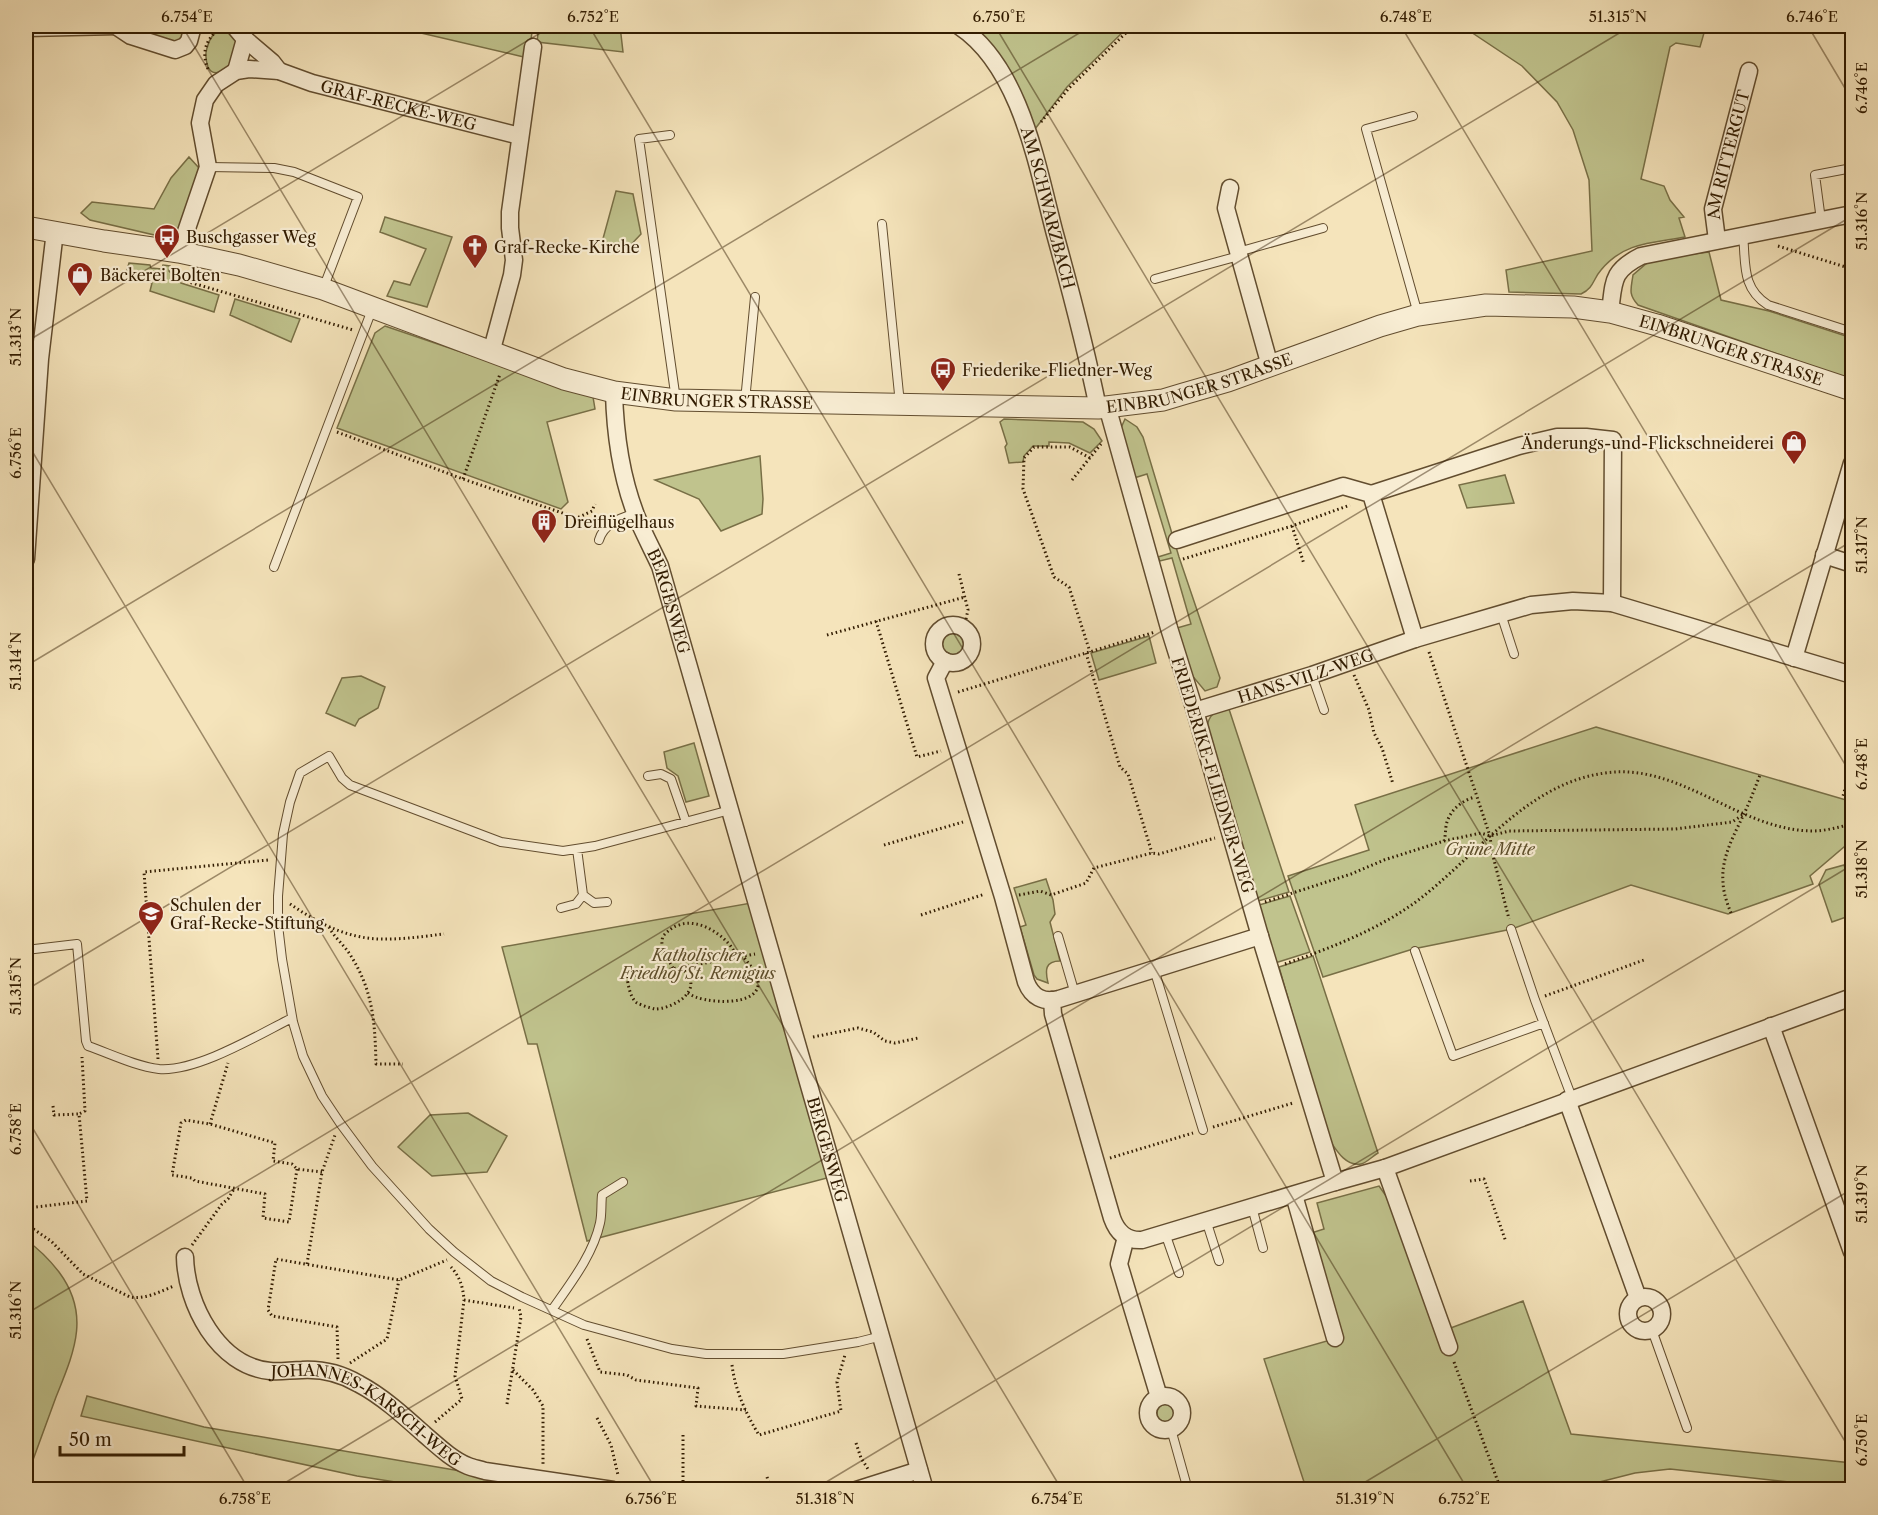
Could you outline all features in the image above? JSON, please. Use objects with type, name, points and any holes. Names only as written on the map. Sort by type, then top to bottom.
[{"type":"street","points":[[26,28],[116,26],[131,36],[175,50],[185,46],[189,41],[193,26]]},
{"type":"street","name":"GRAF-RECKE-WEG","points":[[234,26],[279,71]]},
{"type":"street","name":"AM SCHWARZBACH","points":[[960,26],[980,42],[997,65],[1014,96],[1032,145],[1103,407]]},
{"type":"street","points":[[176,257],[208,167],[200,123],[204,100],[216,84],[236,71],[245,39]]},
{"type":"street","points":[[499,355],[514,260],[510,212],[533,47]]},
{"type":"street","name":"GRAF-RECKE-WEG","points":[[236,71],[249,69],[279,71],[323,86],[519,136]]},
{"type":"street","name":"AM RITTERGUT","points":[[1717,240],[1713,209],[1749,71]]},
{"type":"street","points":[[1230,188],[1226,208],[1270,366]]},
{"type":"street","points":[[1610,312],[1617,273],[1641,256],[1852,214]]},
{"type":"street","name":"EINBRUNGER STRASSE","points":[[26,227],[176,257],[239,265],[323,289],[564,379],[614,392],[676,400],[1103,407],[1163,399],[1228,381],[1380,326],[1418,315],[1486,305],[1573,307],[1610,312],[1657,325],[1852,390]]},
{"type":"street","points":[[26,559],[40,359],[55,231]]},
{"type":"street","name":"BERGESWEG","points":[[614,392],[614,416],[623,472],[636,513],[660,566],[925,1490]]},
{"type":"street","name":"FRIEDERIKE-FLIEDNER-WEG","points":[[1103,407],[1114,434],[1169,628],[1335,1182]]},
{"type":"street","points":[[1177,540],[1343,486],[1371,494],[1520,446],[1557,437],[1613,440],[1612,603]]},
{"type":"street","points":[[1794,658],[1852,463]]},
{"type":"street","points":[[1371,494],[1419,638]]},
{"type":"street","points":[[1824,555],[1852,564]]},
{"type":"street","name":"HANS-VILZ-WEG","points":[[1195,711],[1312,675],[1419,638],[1531,605],[1573,601],[1612,603],[1852,675]]},
{"type":"street","points":[[952,625],[964,628],[971,638],[971,650],[963,660],[951,663],[945,661],[937,652],[935,640],[937,634],[952,625]]},
{"type":"street","points":[[945,661],[936,678],[1031,993],[1040,999],[1052,1000],[1260,936]]},
{"type":"street","points":[[1052,1000],[1053,1014],[1112,1218],[1117,1229],[1126,1237],[1134,1240],[1166,1233],[1385,1168],[1852,997]]},
{"type":"street","points":[[1772,1026],[1852,1252]]},
{"type":"street","points":[[1569,1099],[1638,1298]]},
{"type":"street","points":[[1385,1168],[1449,1347]]},
{"type":"street","points":[[1294,1195],[1335,1338]]},
{"type":"street","points":[[1126,1237],[1119,1264],[1159,1397]]},
{"type":"street","name":"JOHANNES-KARSCH-WEG","points":[[185,1257],[187,1281],[209,1332],[240,1362],[260,1370],[272,1371],[326,1372],[338,1370],[372,1392],[443,1451],[466,1466],[542,1479],[616,1484]]},
{"type":"street","points":[[1638,1298],[1651,1298],[1661,1307],[1661,1320],[1652,1330],[1639,1330],[1629,1321],[1629,1308],[1638,1298]]},
{"type":"street","points":[[1159,1397],[1172,1397],[1181,1407],[1181,1420],[1171,1429],[1158,1428],[1150,1419],[1150,1406],[1159,1397]]},
{"type":"street","points":[[856,1490],[919,1470]]},
{"type":"lane","points":[[1413,116],[1366,129],[1418,315]]},
{"type":"lane","points":[[670,135],[639,139],[676,400]]},
{"type":"lane","points":[[208,167],[274,168],[294,172],[358,196],[323,289]]},
{"type":"lane","points":[[1821,220],[1815,176],[1852,168]]},
{"type":"lane","points":[[882,224],[900,404]]},
{"type":"lane","points":[[1155,279],[1323,228]]},
{"type":"lane","points":[[1743,235],[1748,282],[1754,294],[1768,305],[1852,332]]},
{"type":"lane","points":[[745,401],[755,297]]},
{"type":"lane","points":[[274,567],[373,307]]},
{"type":"lane","points":[[599,540],[606,528],[618,519],[636,513]]},
{"type":"lane","points":[[1501,614],[1514,654]]},
{"type":"lane","points":[[1312,675],[1324,710]]},
{"type":"lane","points":[[730,810],[595,846],[563,851],[501,842],[350,785],[342,778],[329,756],[300,773],[283,834],[278,925],[284,979],[292,1018],[303,1056],[322,1096],[352,1141],[403,1202],[454,1252],[491,1281],[584,1325],[672,1349],[706,1354],[783,1354],[882,1336]]},
{"type":"lane","points":[[648,776],[661,774],[671,779],[686,822]]},
{"type":"lane","points":[[561,908],[576,904],[583,896],[577,849]]},
{"type":"lane","points":[[583,896],[594,903],[607,902]]},
{"type":"lane","points":[[1511,929],[1569,1099]]},
{"type":"lane","points":[[1058,936],[1075,994]]},
{"type":"lane","points":[[26,950],[77,944],[88,1046],[146,1066],[159,1069],[188,1065],[231,1048],[292,1018]]},
{"type":"lane","points":[[1415,951],[1453,1056],[1544,1023]]},
{"type":"lane","points":[[1154,969],[1203,1130]]},
{"type":"lane","points":[[552,1310],[576,1275],[590,1249],[600,1223],[602,1195],[623,1182]]},
{"type":"lane","points":[[1252,1207],[1263,1248]]},
{"type":"lane","points":[[1206,1220],[1219,1261]]},
{"type":"lane","points":[[1166,1233],[1179,1273]]},
{"type":"lane","points":[[1652,1330],[1687,1428]]},
{"type":"lane","points":[[1171,1429],[1188,1490]]},
{"type":"path","points":[[216,84],[206,64],[205,48],[213,33],[224,26]]},
{"type":"path","points":[[1032,145],[1037,128],[1052,107],[1093,63],[1133,26]]},
{"type":"path","points":[[1761,231],[1763,241],[1852,269]]},
{"type":"path","points":[[176,257],[173,271],[182,280],[363,333]]},
{"type":"path","points":[[463,479],[499,355]]},
{"type":"path","points":[[327,428],[463,479],[577,518],[592,511],[595,504]]},
{"type":"path","points":[[1072,480],[1106,439],[1114,434]]},
{"type":"path","points":[[1090,458],[1070,447],[1034,447],[1024,458],[1023,489],[1054,577],[1069,586],[1116,757],[1120,768],[1128,774],[1152,853]]},
{"type":"path","points":[[1183,559],[1292,526],[1354,504],[1371,494]]},
{"type":"path","points":[[1292,526],[1304,564]]},
{"type":"path","points":[[959,574],[968,610],[964,628]]},
{"type":"path","points":[[827,635],[965,597]]},
{"type":"path","points":[[876,621],[917,757],[957,747]]},
{"type":"path","points":[[942,696],[1169,628]]},
{"type":"path","points":[[1419,638],[1490,836],[1491,852],[1511,929]]},
{"type":"path","points":[[1350,662],[1369,710],[1374,733],[1382,748],[1393,783]]},
{"type":"path","points":[[1852,764],[1843,796],[1852,795]]},
{"type":"path","points":[[1271,969],[1361,936],[1388,921],[1414,904],[1490,836],[1530,804],[1564,784],[1585,777],[1606,772],[1653,775],[1698,792],[1744,814],[1778,825],[1811,831],[1852,824]]},
{"type":"path","points":[[1731,913],[1722,879],[1725,859],[1760,775]]},
{"type":"path","points":[[1444,841],[1447,820],[1451,813],[1466,800],[1475,797]]},
{"type":"path","points":[[1252,906],[1351,874],[1384,860],[1444,841],[1481,833],[1490,836],[1509,831],[1675,829],[1732,822],[1744,814]]},
{"type":"path","points":[[884,845],[978,818]]},
{"type":"path","points":[[921,915],[1001,893],[1040,891],[1051,895],[1086,883],[1094,868],[1152,853],[1159,854],[1231,834]]},
{"type":"path","points":[[159,1069],[144,872],[261,862],[281,856]]},
{"type":"path","points":[[278,896],[304,914],[329,927],[362,937],[401,938],[444,934]]},
{"type":"path","points":[[673,968],[661,944],[663,936],[680,924],[698,925],[718,934],[729,943],[737,957]]},
{"type":"path","points":[[329,927],[348,951],[365,980],[373,1013],[376,1064],[403,1064]]},
{"type":"path","points":[[682,967],[690,981],[688,993],[676,1003],[654,1009],[633,998],[627,977],[673,968],[770,951]]},
{"type":"path","points":[[688,993],[693,997],[721,1002],[751,996],[758,986],[758,981],[754,970],[742,956]]},
{"type":"path","points":[[1535,1000],[1644,960]]},
{"type":"path","points":[[796,1041],[858,1028],[873,1032],[885,1041],[895,1043],[918,1038]]},
{"type":"path","points":[[53,1106],[54,1115],[79,1114],[86,1111],[81,1045],[86,1041]]},
{"type":"path","points":[[210,1124],[226,1074],[231,1048]]},
{"type":"path","points":[[26,1212],[27,1208],[87,1201],[79,1114]]},
{"type":"path","points":[[297,1169],[289,1222],[263,1218],[265,1194],[172,1175],[181,1123],[186,1120],[210,1124],[275,1143],[273,1161],[292,1164],[297,1169],[322,1172]]},
{"type":"path","points":[[307,1264],[322,1172],[340,1123]]},
{"type":"path","points":[[1470,1181],[1484,1179],[1506,1242]]},
{"type":"path","points":[[185,1257],[234,1189]]},
{"type":"path","points":[[26,1224],[51,1240],[83,1274],[130,1297],[147,1296],[187,1281]]},
{"type":"path","points":[[399,1280],[387,1339],[338,1370],[337,1327],[272,1316],[268,1310],[276,1260],[399,1280],[446,1261],[454,1252]]},
{"type":"path","points":[[423,1433],[462,1399],[455,1376],[464,1300],[463,1289],[460,1278],[446,1261]]},
{"type":"path","points":[[507,1404],[522,1297]]},
{"type":"path","points":[[464,1300],[519,1309]]},
{"type":"path","points":[[584,1325],[587,1341],[600,1372],[627,1375],[636,1380],[698,1388],[696,1406],[746,1410]]},
{"type":"path","points":[[731,1354],[734,1374],[746,1410],[759,1435],[841,1412],[837,1382],[846,1344]]},
{"type":"path","points":[[1449,1347],[1501,1490]]},
{"type":"path","points":[[513,1370],[533,1390],[543,1406],[542,1479]]},
{"type":"path","points":[[597,1418],[611,1445],[616,1484]]},
{"type":"path","points":[[683,1435],[683,1490]]},
{"type":"path","points":[[856,1443],[861,1458],[876,1484]]},
{"type":"path","points":[[767,1477],[771,1490]]},
{"type":"green space","points":[[130,26],[186,26],[186,33],[178,42],[172,43],[129,28]]},
{"type":"green space","points":[[391,26],[533,26],[528,58]]},
{"type":"green space","points":[[539,26],[620,26],[623,52],[537,42]]},
{"type":"green space","points":[[969,26],[1129,26],[1067,87],[1035,129],[1028,131]]},
{"type":"green space","points":[[1462,26],[1706,26],[1700,47],[1676,43],[1670,47],[1641,179],[1664,186],[1670,200],[1684,217],[1679,218],[1685,237],[1639,245],[1619,254],[1601,270],[1591,286],[1581,294],[1509,292],[1506,270],[1592,251],[1589,180],[1573,130],[1557,102],[1522,66]]},
{"type":"green space","points":[[224,27],[233,35],[236,54],[226,69],[213,72],[207,65],[206,50],[209,41]]},
{"type":"green space","points":[[189,157],[199,168],[176,240],[90,220],[81,213],[92,202],[154,209],[171,178]]},
{"type":"green space","points":[[616,191],[633,194],[641,234],[625,251],[601,246]]},
{"type":"green space","points":[[385,217],[452,237],[427,307],[387,296],[394,281],[410,285],[426,249],[380,232]]},
{"type":"green space","points":[[1709,252],[1721,300],[1769,311],[1852,338],[1852,380],[1638,305],[1633,298],[1631,291],[1633,275],[1647,263],[1675,256]]},
{"type":"green space","points":[[129,263],[162,269],[163,265],[170,266],[169,271],[181,283],[219,295],[214,312],[150,291],[152,283],[126,273]]},
{"type":"green space","points":[[235,299],[300,319],[291,342],[230,315]]},
{"type":"green space","points":[[385,326],[593,397],[595,409],[547,422],[568,502],[561,509],[337,428],[375,333]]},
{"type":"green space","points":[[1004,419],[1083,422],[1094,429],[1102,441],[1090,453],[1069,443],[1049,442],[1049,446],[1033,446],[1024,456],[1023,462],[1009,463],[1005,447],[1007,444],[1000,422]]},
{"type":"green space","points":[[1125,419],[1137,427],[1143,437],[1179,557],[1220,678],[1217,687],[1205,691],[1190,673],[1177,628],[1191,624],[1172,558],[1160,561],[1158,557],[1171,553],[1147,474],[1134,478],[1120,430]]},
{"type":"green space","points":[[760,456],[762,514],[721,531],[699,499],[655,480]]},
{"type":"green space","points":[[1505,475],[1514,503],[1467,508],[1459,485]]},
{"type":"green space","points":[[953,632],[958,633],[964,639],[964,649],[958,655],[953,656],[948,655],[942,649],[941,644],[942,639],[948,633]]},
{"type":"green space","points":[[1149,636],[1156,663],[1099,680],[1091,653]]},
{"type":"green space","points":[[361,676],[385,687],[378,708],[359,719],[355,726],[326,713],[342,678]]},
{"type":"green space","points":[[1228,706],[1289,892],[1258,901],[1207,727],[1208,722],[1217,711]]},
{"type":"green space","name":"Grüne Mitte","points":[[1596,727],[1846,800],[1852,799],[1852,846],[1844,847],[1810,876],[1813,884],[1728,914],[1631,885],[1512,929],[1413,949],[1323,977],[1288,876],[1369,850],[1355,805]]},
{"type":"green space","points":[[694,743],[709,796],[686,802],[678,776],[667,768],[664,752]]},
{"type":"green space","points":[[1844,865],[1851,871],[1852,876],[1852,915],[1832,922],[1819,884],[1826,870]]},
{"type":"green space","points":[[1046,879],[1053,900],[1055,914],[1050,922],[1060,961],[1055,961],[1047,967],[1048,983],[1037,979],[1034,975],[1020,927],[1026,925],[1014,888]]},
{"type":"green space","points":[[1290,896],[1310,952],[1275,963],[1259,905]]},
{"type":"green space","name":"Katholischer Friedhof St. Remigius","points":[[751,903],[827,1178],[587,1241],[537,1044],[528,1044],[502,947]]},
{"type":"green space","points":[[1313,956],[1378,1153],[1361,1164],[1345,1160],[1328,1138],[1279,967]]},
{"type":"green space","points":[[468,1113],[507,1136],[487,1172],[432,1176],[398,1147],[430,1115]]},
{"type":"green space","points":[[1379,1186],[1396,1210],[1448,1329],[1523,1301],[1571,1434],[1852,1463],[1852,1489],[1670,1469],[1635,1473],[1568,1490],[1293,1489],[1305,1485],[1264,1359],[1334,1339],[1308,1234],[1324,1229],[1317,1203]]},
{"type":"green space","points":[[26,1240],[44,1254],[59,1272],[75,1303],[77,1319],[69,1365],[26,1479]]},
{"type":"green space","points":[[87,1396],[204,1427],[472,1473],[585,1489],[440,1489],[357,1476],[81,1416]]},
{"type":"green space","points":[[1166,1404],[1172,1407],[1175,1413],[1172,1419],[1166,1422],[1160,1419],[1157,1413],[1160,1407]]},
{"type":"place","name":"Buschgasser Weg","points":[[167,260]]},
{"type":"place","name":"Graf-Recke-Kirche","points":[[475,270]]},
{"type":"place","name":"Bäckerei Bolten","points":[[80,298]]},
{"type":"place","name":"Friederike-Fliedner-Weg","points":[[943,393]]},
{"type":"place","name":"Änderungs-und-Flickschneiderei","points":[[1794,466]]},
{"type":"place","name":"Dreiflügelhaus","points":[[544,545]]},
{"type":"place","name":"Schulen der Graf-Recke-Stiftung","points":[[151,937]]}]
